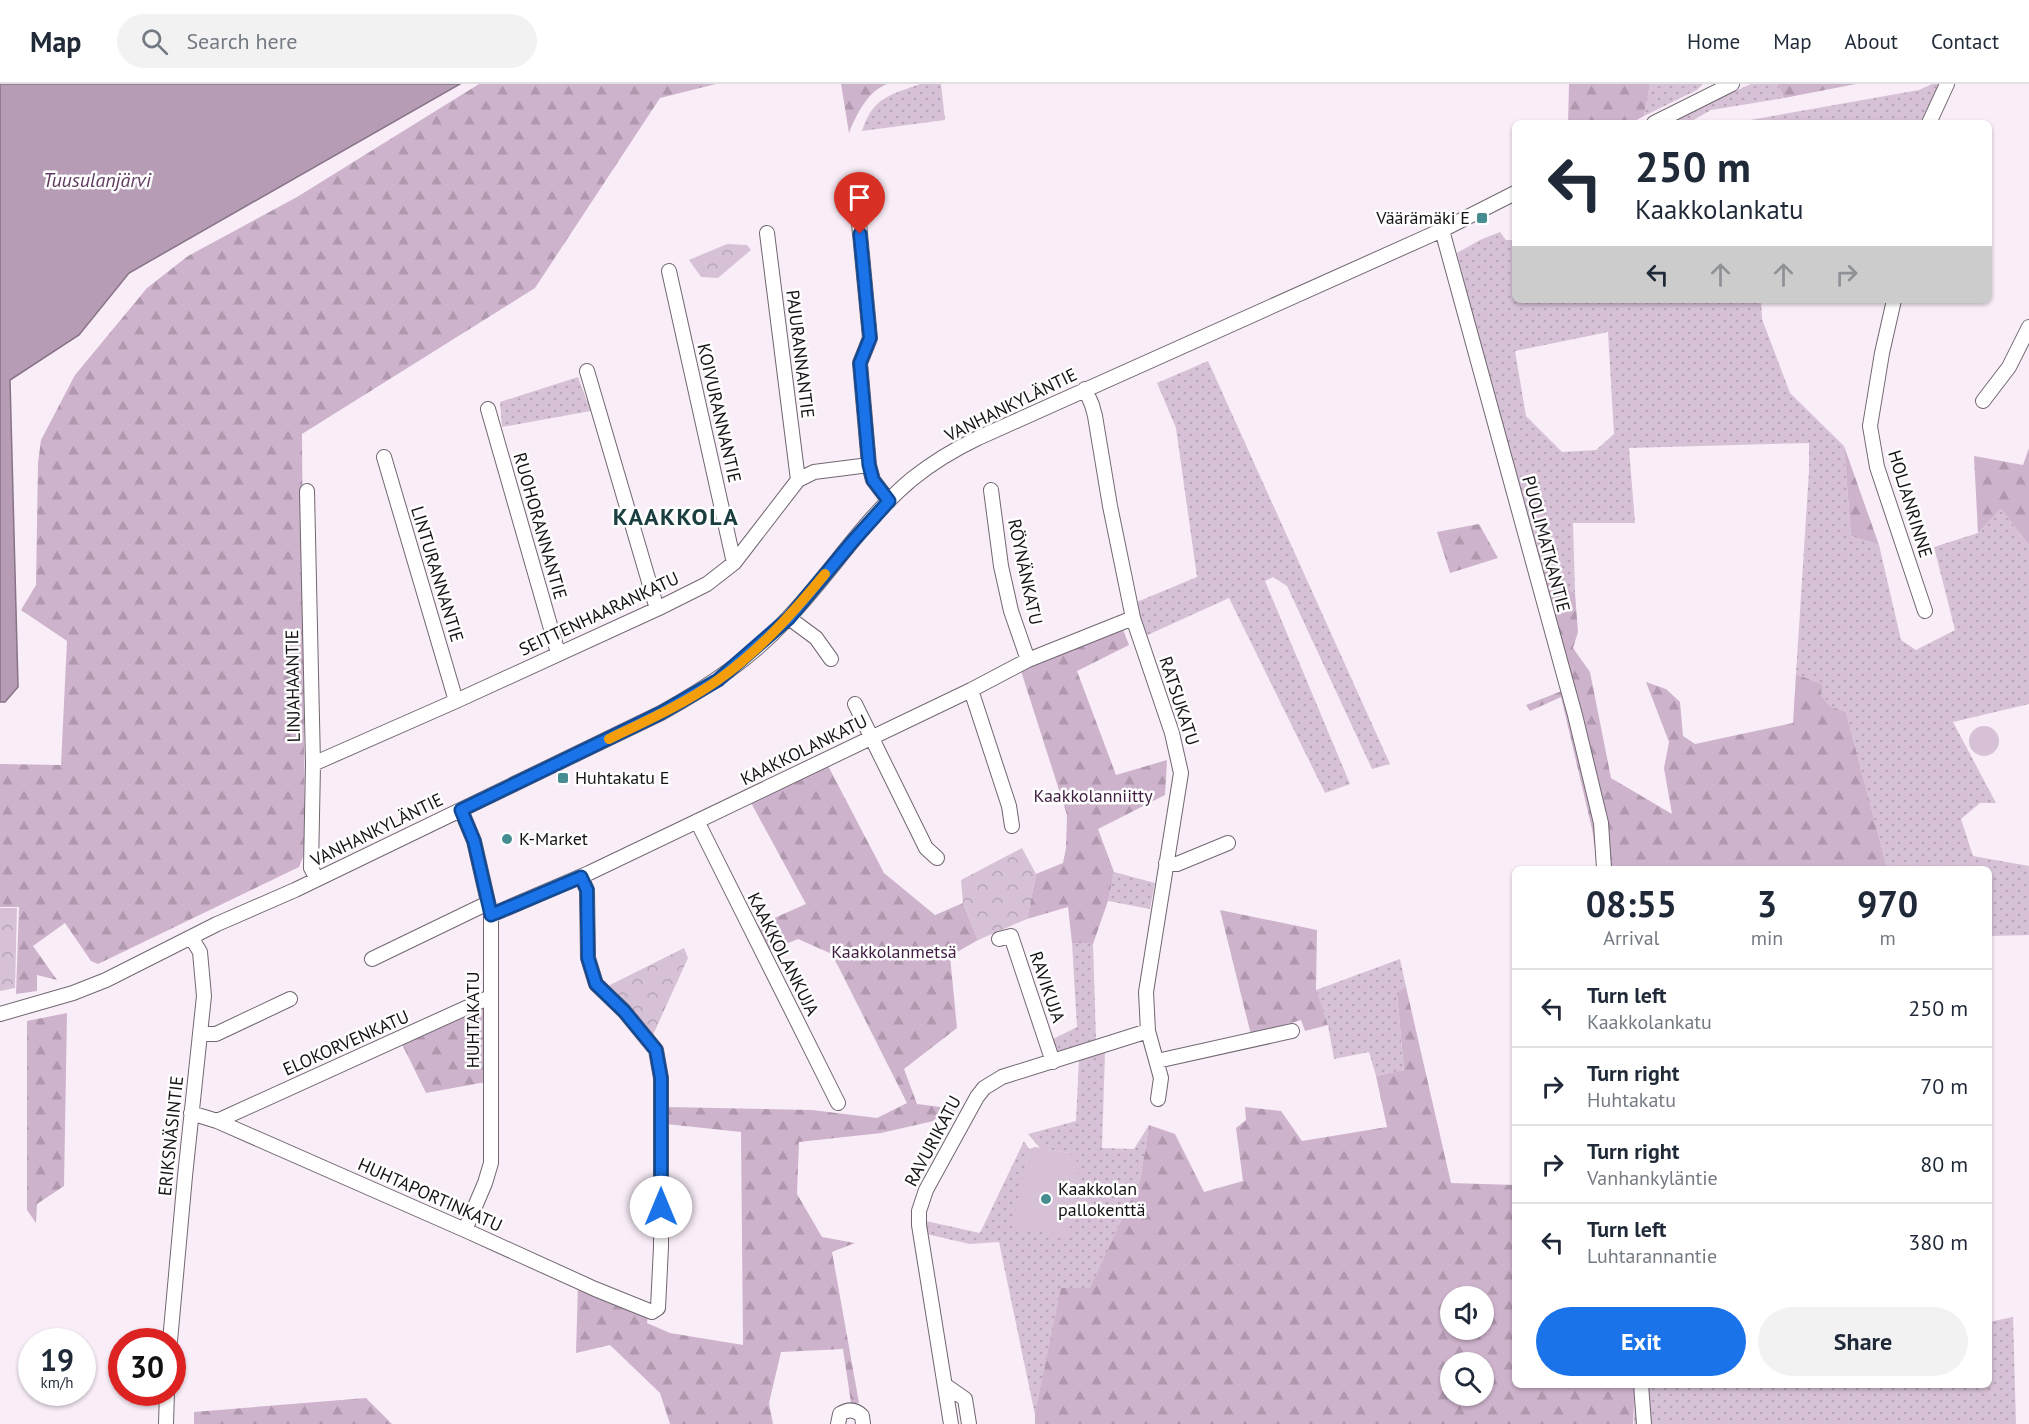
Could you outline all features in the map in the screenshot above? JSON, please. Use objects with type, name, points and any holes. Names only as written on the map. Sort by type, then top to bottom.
[{"type":"street","points":[[1930,120],[1947,84]]},
{"type":"street","points":[[1660,120],[1724,86]]},
{"type":"street","points":[[856,192],[870,338],[860,363],[869,465],[873,480],[889,501]]},
{"type":"street","name":"VANHANKYLÄNTIE","points":[[0,1014],[73,993],[106,980],[191,937],[582,753],[687,699],[718,680],[789,618],[889,501],[913,478],[955,449],[1442,230],[1512,195]]},
{"type":"street","name":"PUOLIMATKANTIE","points":[[1442,230],[1578,726],[1601,823],[1604,866]]},
{"type":"street","name":"PAJURANNANTIE","points":[[767,233],[798,480]]},
{"type":"street","name":"KOIVURANNANTIE","points":[[669,271],[734,563]]},
{"type":"street","name":"HOLJANRINNE","points":[[1893,303],[1870,426],[1877,467],[1925,611]]},
{"type":"street","points":[[1983,401],[2009,367],[2029,327]]},
{"type":"street","points":[[587,370],[657,609]]},
{"type":"street","name":"RATSUKATU","points":[[1085,389],[1095,416],[1110,506],[1133,618],[1172,733],[1181,773],[1146,992],[1148,1031],[1161,1078],[1158,1099]]},
{"type":"street","name":"RUOHORANNANTIE","points":[[488,409],[558,653]]},
{"type":"street","name":"LINTURANNANTIE","points":[[384,457],[456,701]]},
{"type":"street","points":[[798,480],[814,472],[869,465]]},
{"type":"street","name":"SEITTENHAARANKATU","points":[[313,764],[456,701],[707,584],[734,563],[798,480]]},
{"type":"street","name":"RÖYNÄNKATU","points":[[991,490],[1001,566],[1011,611],[1028,660]]},
{"type":"street","name":"LINJAHAANTIE","points":[[307,491],[313,764],[311,868],[317,879]]},
{"type":"street","points":[[789,618],[816,638],[831,659]]},
{"type":"street","name":"KAAKKOLANKATU","points":[[372,959],[490,909],[581,877],[971,690],[1028,660],[1133,618]]},
{"type":"street","points":[[971,690],[1009,806],[1012,826]]},
{"type":"street","points":[[855,704],[926,848],[936,858]]},
{"type":"street","name":"HUHTAKATU","points":[[461,810],[474,841],[490,909],[491,1163],[465,1230]]},
{"type":"street","name":"KAAKKOLANKUJA","points":[[698,821],[838,1102]]},
{"type":"street","points":[[1166,862],[1177,864],[1228,843]]},
{"type":"street","name":"HUHTAPORTINKATU","points":[[192,1113],[218,1121],[595,1289],[652,1312],[658,1308],[661,1247],[661,1078],[656,1050],[624,1011],[596,984],[588,958],[587,890],[581,877]]},
{"type":"street","name":"RAVIKUJA","points":[[999,939],[1011,936],[1053,1062]]},
{"type":"street","name":"ERIKSNÄSINTIE","points":[[171,1328],[204,996],[200,952],[191,937]]},
{"type":"street","name":"ELOKORVENKATU","points":[[218,1121],[490,997]]},
{"type":"street","points":[[200,1034],[216,1034],[290,999]]},
{"type":"street","name":"RAVURIKATU","points":[[951,1424],[919,1225],[922,1201],[931,1180],[984,1088],[1002,1077],[1148,1031]]},
{"type":"street","points":[[1157,1061],[1292,1031]]},
{"type":"street","points":[[945,1385],[965,1399],[969,1424]]},
{"type":"street","points":[[1641,1388],[1644,1424]]},
{"type":"street","points":[[166,1424],[167,1406]]},
{"type":"street","points":[[838,1424],[840,1414],[852,1410],[862,1416],[863,1424]]},
{"type":"green space","points":[[479,84],[716,84],[660,98],[535,288],[302,434],[305,852],[299,867],[98,964],[91,961],[65,923],[33,946],[57,980],[37,975],[37,991],[16,994],[19,907],[0,907],[0,764],[61,765],[67,641],[21,610],[36,585],[38,463],[41,440],[75,375],[147,288],[188,256],[297,197]]},
{"type":"green space","points":[[841,84],[887,84],[868,98],[849,133]]},
{"type":"green space","points":[[920,84],[941,84],[945,120],[862,131],[871,111],[877,104],[891,95]]},
{"type":"green space","points":[[1569,84],[1650,84],[1644,116],[1637,120],[1568,120]]},
{"type":"green space","points":[[1650,84],[1703,84],[1697,90],[1644,116]]},
{"type":"green space","points":[[1751,84],[1778,84],[1784,98],[1711,110],[1693,120],[1670,120]]},
{"type":"green space","points":[[1778,84],[1856,84],[1784,98]]},
{"type":"green space","points":[[1932,84],[1940,84],[1925,120],[1750,120],[1919,90]]},
{"type":"green space","points":[[1500,232],[1506,240],[1512,240],[1512,303],[1761,303],[1762,319],[1790,393],[1844,446],[1851,536],[1879,545],[1901,640],[1916,650],[1955,630],[1934,547],[1978,533],[2001,509],[2029,545],[2029,704],[1953,722],[1996,803],[1980,803],[1961,819],[1973,856],[2029,866],[2029,935],[1992,936],[1992,866],[1886,866],[1846,712],[1830,706],[1821,695],[1822,684],[1796,674],[1809,443],[1629,448],[1635,523],[1573,523],[1575,593],[1543,579],[1508,454],[1457,253]],"holes":[[[1608,332],[1614,434],[1596,450],[1562,452],[1526,416],[1515,351]]]},
{"type":"green space","points":[[727,244],[747,245],[751,250],[718,278],[701,277],[689,260]]},
{"type":"green space","points":[[1208,361],[1390,764],[1372,769],[1287,586],[1273,577],[1265,581],[1350,784],[1325,793],[1229,598],[1141,638],[1132,604],[1197,577],[1176,428],[1157,383]]},
{"type":"green space","points":[[578,377],[587,401],[593,401],[596,410],[502,427],[500,402]]},
{"type":"green space","points":[[1844,446],[1879,545],[1851,536]]},
{"type":"green space","points":[[2029,448],[2029,545],[2001,509],[1978,533],[1974,456],[2023,465]]},
{"type":"green space","points":[[1479,524],[1498,558],[1450,573],[1437,532]]},
{"type":"green space","points":[[1543,579],[1575,593],[1578,632],[1573,648],[1590,672],[1611,778],[1672,814],[1664,768],[1669,742],[1646,682],[1666,689],[1680,702],[1683,736],[1695,744],[1793,723],[1796,674],[1822,684],[1821,695],[1830,706],[1846,712],[1886,866],[1598,866],[1592,829],[1561,697],[1530,711],[1526,705],[1572,687]]},
{"type":"green space","name":"Kaakkolanniitty","points":[[1122,627],[1129,645],[1077,671],[1116,775],[1167,760],[1165,795],[1098,829],[1114,872],[1108,901],[1093,944],[1072,943],[1068,907],[1027,919],[1036,874],[1063,863],[1067,815],[1021,671]]},
{"type":"green space","points":[[1984,726],[1995,730],[1999,741],[1995,752],[1984,756],[1973,752],[1969,741],[1973,730]]},
{"type":"green space","name":"Kaakkolanmetsä","points":[[826,762],[884,873],[935,915],[963,903],[978,940],[950,956],[957,1028],[904,1069],[917,1104],[956,1109],[951,1117],[881,1133],[799,1142],[797,1194],[822,1237],[855,1243],[832,1252],[859,1403],[851,1403],[843,1349],[781,1352],[769,1403],[773,1424],[670,1424],[660,1393],[610,1345],[576,1353],[578,1284],[648,1314],[647,1323],[670,1333],[743,1345],[741,1132],[666,1124],[667,1107],[812,1110],[877,1118],[907,1103],[832,954],[798,939],[766,952],[754,927],[806,904],[749,799]]},
{"type":"green space","points":[[1022,848],[1036,874],[1027,919],[978,940],[963,903],[961,880]]},
{"type":"green space","points":[[1114,872],[1155,883],[1150,909],[1108,901]]},
{"type":"green space","points":[[0,908],[17,908],[15,988],[0,991]]},
{"type":"green space","points":[[1220,910],[1317,930],[1316,989],[1328,1025],[1305,1031],[1301,1020],[1251,1035]]},
{"type":"green space","points":[[1072,943],[1093,944],[1096,1040],[1056,1052],[1051,1040],[1077,1027]]},
{"type":"green space","points":[[684,948],[688,958],[652,1037],[606,987]]},
{"type":"green space","points":[[1400,959],[1406,987],[1397,994],[1404,1070],[1376,1076],[1369,1052],[1334,1059],[1328,1025],[1316,990]]},
{"type":"green space","points":[[1406,987],[1451,1183],[1512,1185],[1512,1388],[1635,1388],[1633,1424],[1035,1424],[1061,1288],[1090,1288],[1140,1181],[1149,1125],[1175,1134],[1204,1192],[1243,1181],[1236,1128],[1246,1120],[1245,1107],[1281,1111],[1302,1141],[1387,1127],[1376,1076],[1404,1070],[1397,993]]},
{"type":"green space","points":[[485,1006],[486,1082],[426,1093],[401,1042]]},
{"type":"green space","points":[[67,1013],[64,1186],[37,1204],[36,1223],[27,1210],[27,1021]]},
{"type":"green space","points":[[1105,1052],[1102,1148],[1134,1149],[1149,1125],[1140,1181],[1035,1415],[999,1242],[970,1244],[926,1234],[926,1221],[980,1233],[1024,1141],[1029,1149],[1013,1226],[1069,1153],[1040,1148],[1028,1134],[1076,1121],[1079,1060]]},
{"type":"green space","name":"Kaakkolan pallokenttä","points":[[1035,1147],[1069,1153],[1074,1156],[1079,1165],[1067,1237],[1012,1227],[1029,1149]]},
{"type":"green space","points":[[2013,1317],[2016,1424],[1634,1424],[1635,1388],[1992,1388],[1992,1321]]},
{"type":"green space","points":[[366,1398],[392,1424],[194,1424],[194,1412]]},
{"type":"water","name":"Tuusulanjärvi","points":[[0,84],[460,84],[129,273],[79,335],[10,380],[18,687],[5,702],[0,702]]},
{"type":"slow traffic","points":[[609,739],[687,699],[718,680],[789,618],[825,574]]},
{"type":"place","name":"Väärämäki E","points":[[1482,218]]},
{"type":"place","name":"Huhtakatu E","points":[[563,778]]},
{"type":"place","name":"K-Market","points":[[507,839]]},
{"type":"place","name":"Kaakkolan pallokenttä","points":[[1046,1199]]},
{"type":"district","name":"KAAKKOLA","points":[[676,517]]},
{"type":"route","points":[[661,1207],[661,1078],[656,1050],[624,1011],[596,984],[588,958],[587,890],[581,877],[491,915],[474,841],[461,810],[582,753],[661,713],[718,680],[789,618],[889,501],[873,480],[869,465],[860,363],[870,338],[860,234]]}]
